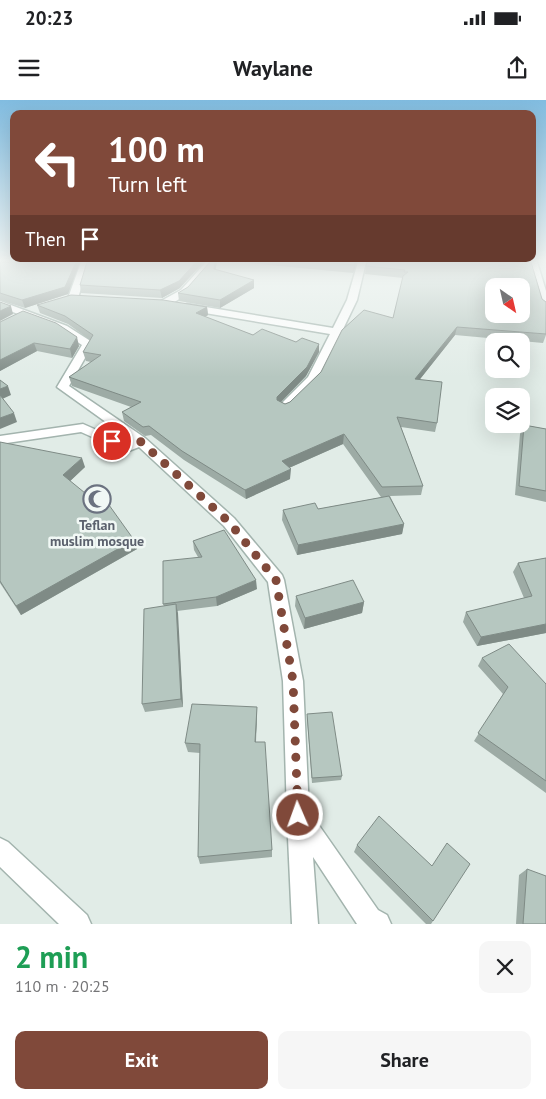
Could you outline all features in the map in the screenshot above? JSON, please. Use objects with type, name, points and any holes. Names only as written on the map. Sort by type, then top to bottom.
[{"type":"street","points":[[166,300],[160,303],[336,332]]},
{"type":"street","points":[[284,407],[313,379],[352,300]]},
{"type":"street","points":[[0,304],[21,316],[63,328],[88,344],[63,387],[140,441],[229,522],[276,580],[293,681],[298,815],[305,924]]},
{"type":"street","points":[[21,316],[44,306]]},
{"type":"street","points":[[0,440],[84,428],[126,448],[140,441]]},
{"type":"street","points":[[298,815],[369,919],[378,924]]},
{"type":"street","points":[[0,850],[78,924]]},
{"type":"building","points":[[52,300],[166,300],[207,307],[196,313],[253,335],[262,329],[296,342],[302,338],[319,344],[307,367],[277,397],[277,400],[285,404],[290,402],[321,372],[342,330],[364,310],[393,318],[397,300],[485,300],[485,323],[530,323],[530,300],[546,302],[546,334],[457,327],[415,379],[442,382],[437,423],[397,417],[423,486],[382,487],[344,434],[282,461],[291,469],[245,490],[182,451],[149,426],[143,427],[122,412],[141,402],[69,377],[101,355],[83,352],[93,335],[65,316],[37,305]]},
{"type":"building","points":[[0,302],[11,306],[0,311]]},
{"type":"building","points":[[23,311],[56,323],[77,337],[70,349],[34,343],[0,360],[0,322]]},
{"type":"building","points":[[0,380],[8,386],[0,389]]},
{"type":"building","points":[[0,395],[14,413],[0,418]]},
{"type":"building","points":[[530,426],[546,429],[546,491],[519,486],[523,433],[530,433]]},
{"type":"building","points":[[0,442],[82,458],[63,475],[96,502],[104,498],[134,540],[16,606],[0,581]]},
{"type":"building","points":[[389,496],[404,524],[298,545],[283,510],[315,503],[318,509]]},
{"type":"building","points":[[224,530],[256,580],[216,597],[163,604],[163,561],[202,557],[193,541]]},
{"type":"building","points":[[546,558],[546,624],[481,637],[466,612],[532,596],[518,563]]},
{"type":"building","points":[[353,580],[364,602],[305,618],[296,596]]},
{"type":"building","points":[[176,604],[181,699],[142,704],[144,609]]},
{"type":"building","points":[[509,644],[546,684],[546,781],[478,733],[508,687],[482,658]]},
{"type":"building","points":[[192,704],[257,707],[255,742],[265,742],[272,850],[198,857],[200,744],[185,743]]},
{"type":"building","points":[[332,712],[342,776],[312,778],[307,714]]},
{"type":"building","points":[[379,816],[432,866],[447,843],[470,864],[433,921],[357,845]]},
{"type":"building","points":[[527,869],[546,876],[546,924],[523,924]]},
{"type":"place","name":"Teflan muslim mosque","points":[[97,499]]},
{"type":"route","points":[[112,441],[126,448],[140,441],[229,522],[276,580],[293,681],[298,815]]}]
